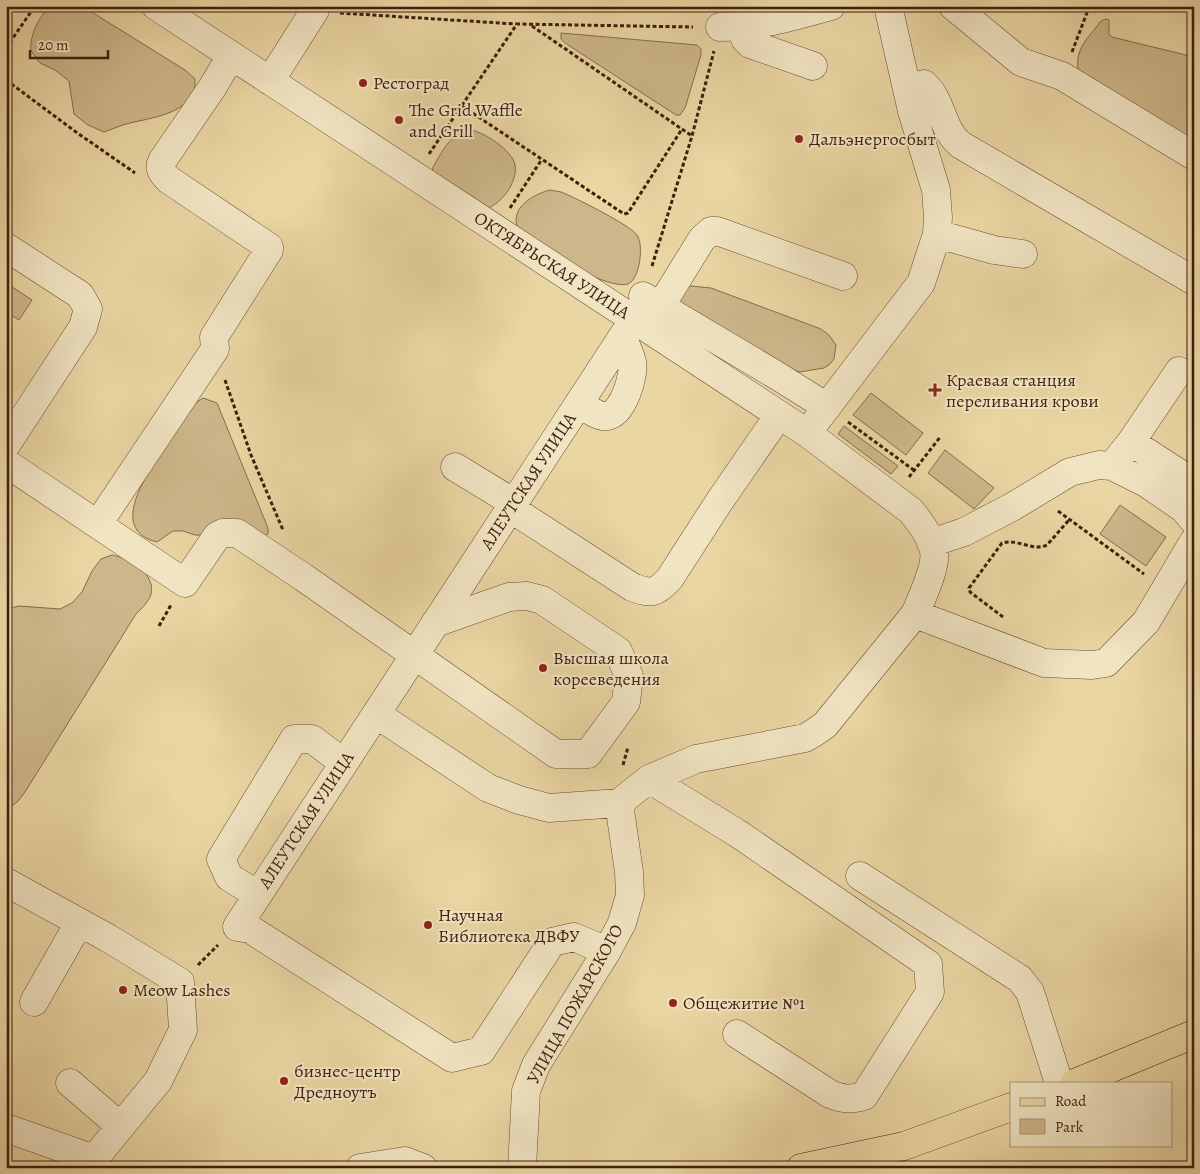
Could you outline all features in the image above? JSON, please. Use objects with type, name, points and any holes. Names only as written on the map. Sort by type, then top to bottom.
[{"type":"main road","points":[[1077,1082],[1194,1034]]},
{"type":"main road","points":[[801,1168],[904,1146],[1010,1107]]},
{"type":"street","name":"ОКТЯБРЬСКАЯ УЛИЦА","points":[[156,6],[414,175],[641,317],[807,433],[911,511],[921,522],[930,543]]},
{"type":"street","points":[[730,27],[790,18],[831,6]]},
{"type":"street","points":[[807,433],[921,283],[937,234],[936,190],[907,90],[888,6]]},
{"type":"street","points":[[953,6],[1021,62],[1062,76],[1187,149]]},
{"type":"street","points":[[270,81],[315,10]]},
{"type":"street","points":[[730,27],[750,44],[814,66]]},
{"type":"street","points":[[98,524],[215,349],[214,337],[268,254],[269,248],[169,180],[162,173],[161,164],[231,56]]},
{"type":"street","points":[[907,90],[924,84],[932,91],[949,133],[962,145],[1194,280]]},
{"type":"street","name":"АЛЕУТСКАЯ УЛИЦА","points":[[237,927],[579,403],[641,317],[702,239],[711,231],[718,231],[843,276]]},
{"type":"street","points":[[937,234],[994,250],[1023,254]]},
{"type":"street","points":[[6,247],[80,295],[88,310],[84,327],[6,445]]},
{"type":"street","points":[[579,403],[593,412],[606,416],[611,415],[620,406],[628,392],[632,363],[626,349],[641,317],[776,375],[827,407]]},
{"type":"street","points":[[1112,466],[1131,442],[1179,371]]},
{"type":"street","points":[[455,467],[632,586],[644,591],[654,592],[662,587],[670,578],[719,502],[779,415]]},
{"type":"street","points":[[1131,442],[1194,483]]},
{"type":"street","points":[[6,463],[185,583],[217,536],[223,533],[237,534],[303,577],[556,754],[588,754],[626,702],[629,676],[618,651],[542,600],[527,596],[509,597],[435,624]]},
{"type":"street","points":[[376,714],[488,788],[519,800],[549,808],[619,804],[649,779],[696,759],[804,738],[825,725],[915,614],[933,566],[934,552],[930,543],[964,532],[1012,507],[1070,472],[1099,465],[1112,466],[1146,483],[1169,498],[1194,521]]},
{"type":"street","points":[[915,614],[1044,663],[1092,666],[1106,663],[1146,622],[1194,541]]},
{"type":"street","points":[[258,895],[228,877],[221,859],[294,740],[312,739],[344,763]]},
{"type":"street","points":[[649,779],[737,833],[928,964],[930,992],[864,1096],[852,1099],[830,1094],[737,1034]]},
{"type":"street","name":"УЛИЦА ПОЖАРСКОГО","points":[[522,1168],[526,1091],[536,1065],[607,951],[622,923],[630,896],[629,872],[619,804]]},
{"type":"street","points":[[860,876],[1020,979],[1030,992],[1059,1082]]},
{"type":"street","points":[[6,882],[180,982],[183,1030],[158,1081],[91,1163],[6,1128]]},
{"type":"street","points":[[34,1002],[80,923]]},
{"type":"street","points":[[237,927],[250,930],[452,1058],[481,1051],[552,942],[574,937],[607,951]]},
{"type":"street","points":[[70,1083],[120,1126]]},
{"type":"street","points":[[360,1168],[406,1161],[423,1168]]},
{"type":"path","points":[[6,48],[35,6]]},
{"type":"path","points":[[274,6],[530,25],[730,27],[692,136],[641,317]]},
{"type":"path","points":[[1062,76],[1088,10],[1106,6]]},
{"type":"path","points":[[414,175],[517,24]]},
{"type":"path","points":[[530,25],[692,136]]},
{"type":"path","points":[[6,80],[118,161]]},
{"type":"path","points":[[462,105],[620,213],[626,214],[682,129]]},
{"type":"path","points":[[514,203],[542,160]]},
{"type":"path","points":[[215,349],[251,455],[284,533]]},
{"type":"path","points":[[827,407],[914,471]]},
{"type":"path","points":[[894,498],[941,436]]},
{"type":"path","points":[[1060,513],[1148,577]]},
{"type":"path","points":[[1003,617],[970,592],[969,588],[1002,543],[1012,541],[1036,548],[1043,547],[1069,520]]},
{"type":"path","points":[[180,982],[237,927]]},
{"type":"green space","points":[[50,6],[81,6],[185,70],[195,79],[194,91],[190,99],[166,114],[104,132],[88,125],[74,114],[69,81],[55,70],[40,63],[31,51],[36,27]]},
{"type":"green space","points":[[1109,20],[1109,34],[1112,37],[1194,57],[1194,137],[1182,136],[1080,77],[1078,68],[1079,53],[1101,21]]},
{"type":"green space","points":[[561,33],[697,45],[701,49],[701,55],[685,108],[680,115],[676,115],[565,43],[561,39]]},
{"type":"green space","points":[[470,130],[476,131],[497,143],[509,154],[515,165],[514,179],[511,186],[496,204],[483,210],[432,172],[447,144],[457,135]]},
{"type":"green space","points":[[550,190],[561,192],[589,205],[613,218],[637,235],[640,246],[640,261],[632,281],[626,285],[607,282],[595,277],[518,228],[516,221],[520,208],[530,199]]},
{"type":"green space","points":[[6,283],[32,300],[19,320],[6,312]]},
{"type":"green space","points":[[686,287],[711,288],[821,329],[829,335],[836,345],[834,359],[824,368],[800,372],[775,364],[677,304]]},
{"type":"green space","points":[[871,393],[923,433],[906,455],[853,415]]},
{"type":"green space","points":[[203,398],[217,403],[268,528],[268,534],[265,536],[195,535],[183,531],[173,531],[157,542],[143,536],[135,528],[133,517],[134,505],[144,480],[176,425],[188,410]]},
{"type":"green space","points":[[844,426],[898,466],[891,474],[838,434]]},
{"type":"green space","points":[[945,450],[994,488],[974,509],[928,473]]},
{"type":"green space","points":[[1120,505],[1166,537],[1146,566],[1100,534]]},
{"type":"green space","points":[[112,555],[131,561],[145,572],[151,584],[152,591],[150,597],[136,614],[25,792],[6,811],[6,609],[19,606],[60,609],[72,603],[82,592],[92,571],[101,559]]},
{"type":"place","name":"Рестоград","points":[[363,83]]},
{"type":"place","name":"The Grid Waffle and Grill","points":[[399,120]]},
{"type":"place","name":"Дальэнергосбыт","points":[[799,139]]},
{"type":"place","name":"Краевая станция переливания крови","points":[[935,390]]},
{"type":"place","name":"Высшая школа корееведения","points":[[543,668]]},
{"type":"place","name":"Научная Библиотека ДВФУ","points":[[428,925]]},
{"type":"place","name":"Meow Lashes","points":[[123,990]]},
{"type":"place","name":"Общежитие №1","points":[[673,1003]]},
{"type":"place","name":"бизнес-центр Дредноутъ","points":[[284,1081]]}]
